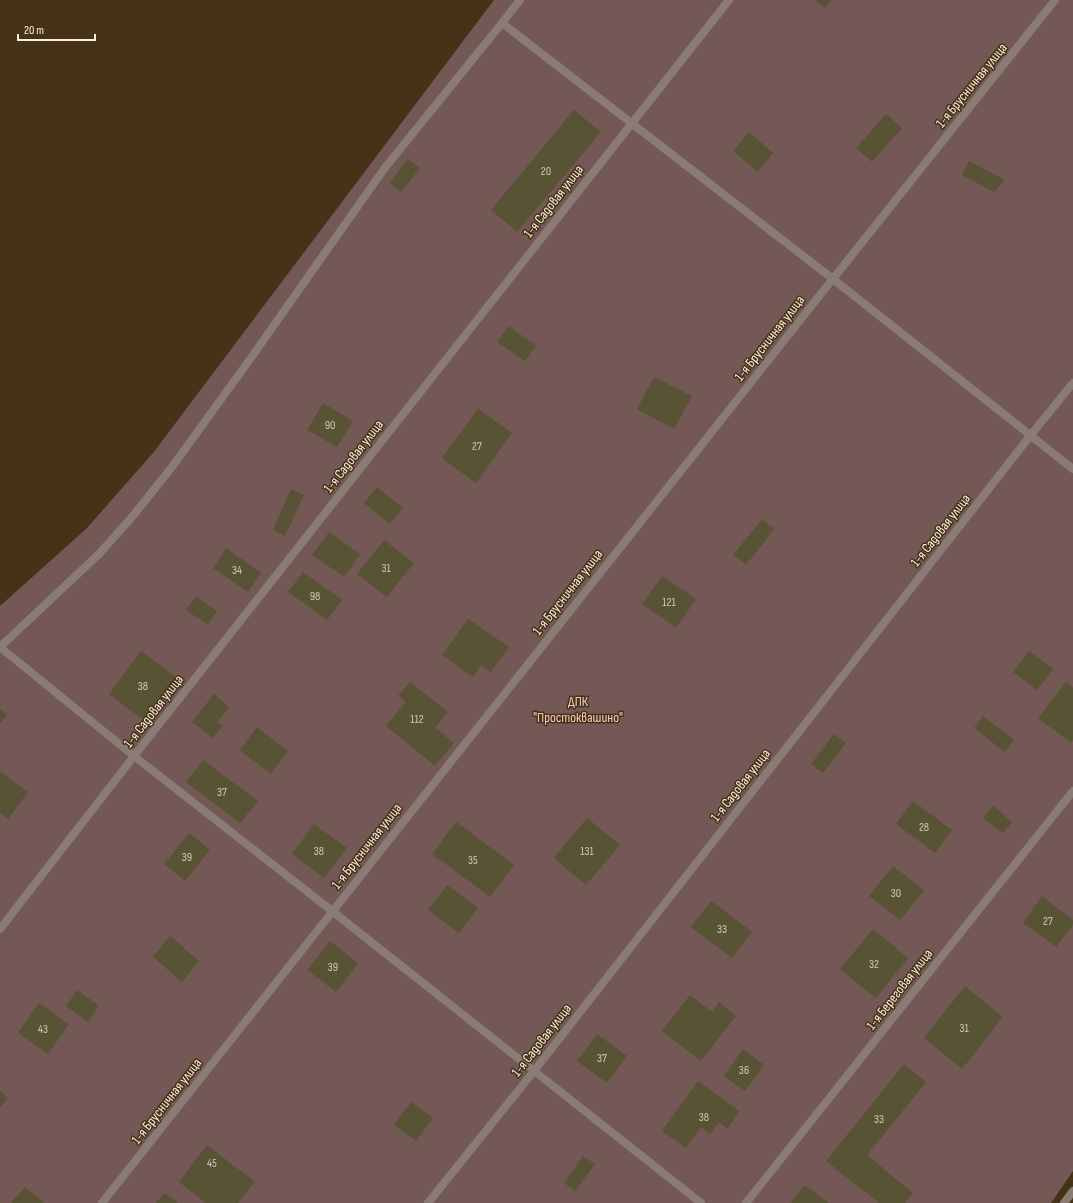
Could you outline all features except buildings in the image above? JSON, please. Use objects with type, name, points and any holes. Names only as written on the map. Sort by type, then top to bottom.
[{"type":"street","points":[[520,0],[384,169],[253,355],[172,466],[132,517],[99,554],[0,647],[134,756],[701,1203]]},
{"type":"street","name":"1-я Садовая улица","points":[[0,929],[134,756],[729,0]]},
{"type":"street","name":"1-я Брусничная улица","points":[[102,1203],[832,279],[1056,0]]},
{"type":"street","points":[[502,23],[832,279],[1073,469]]},
{"type":"street","name":"1-я Садовая улица","points":[[428,1203],[534,1071],[1073,383]]},
{"type":"street","name":"1-я Береговая улица","points":[[746,1203],[1073,791]]},
{"type":"street","points":[[1064,1203],[1073,1190]]},
{"type":"green space","name":"ДПК \"Простоквашино\"","points":[[494,0],[1073,0],[1073,1171],[1051,1203],[0,1203],[0,606],[87,528],[153,453]]}]
